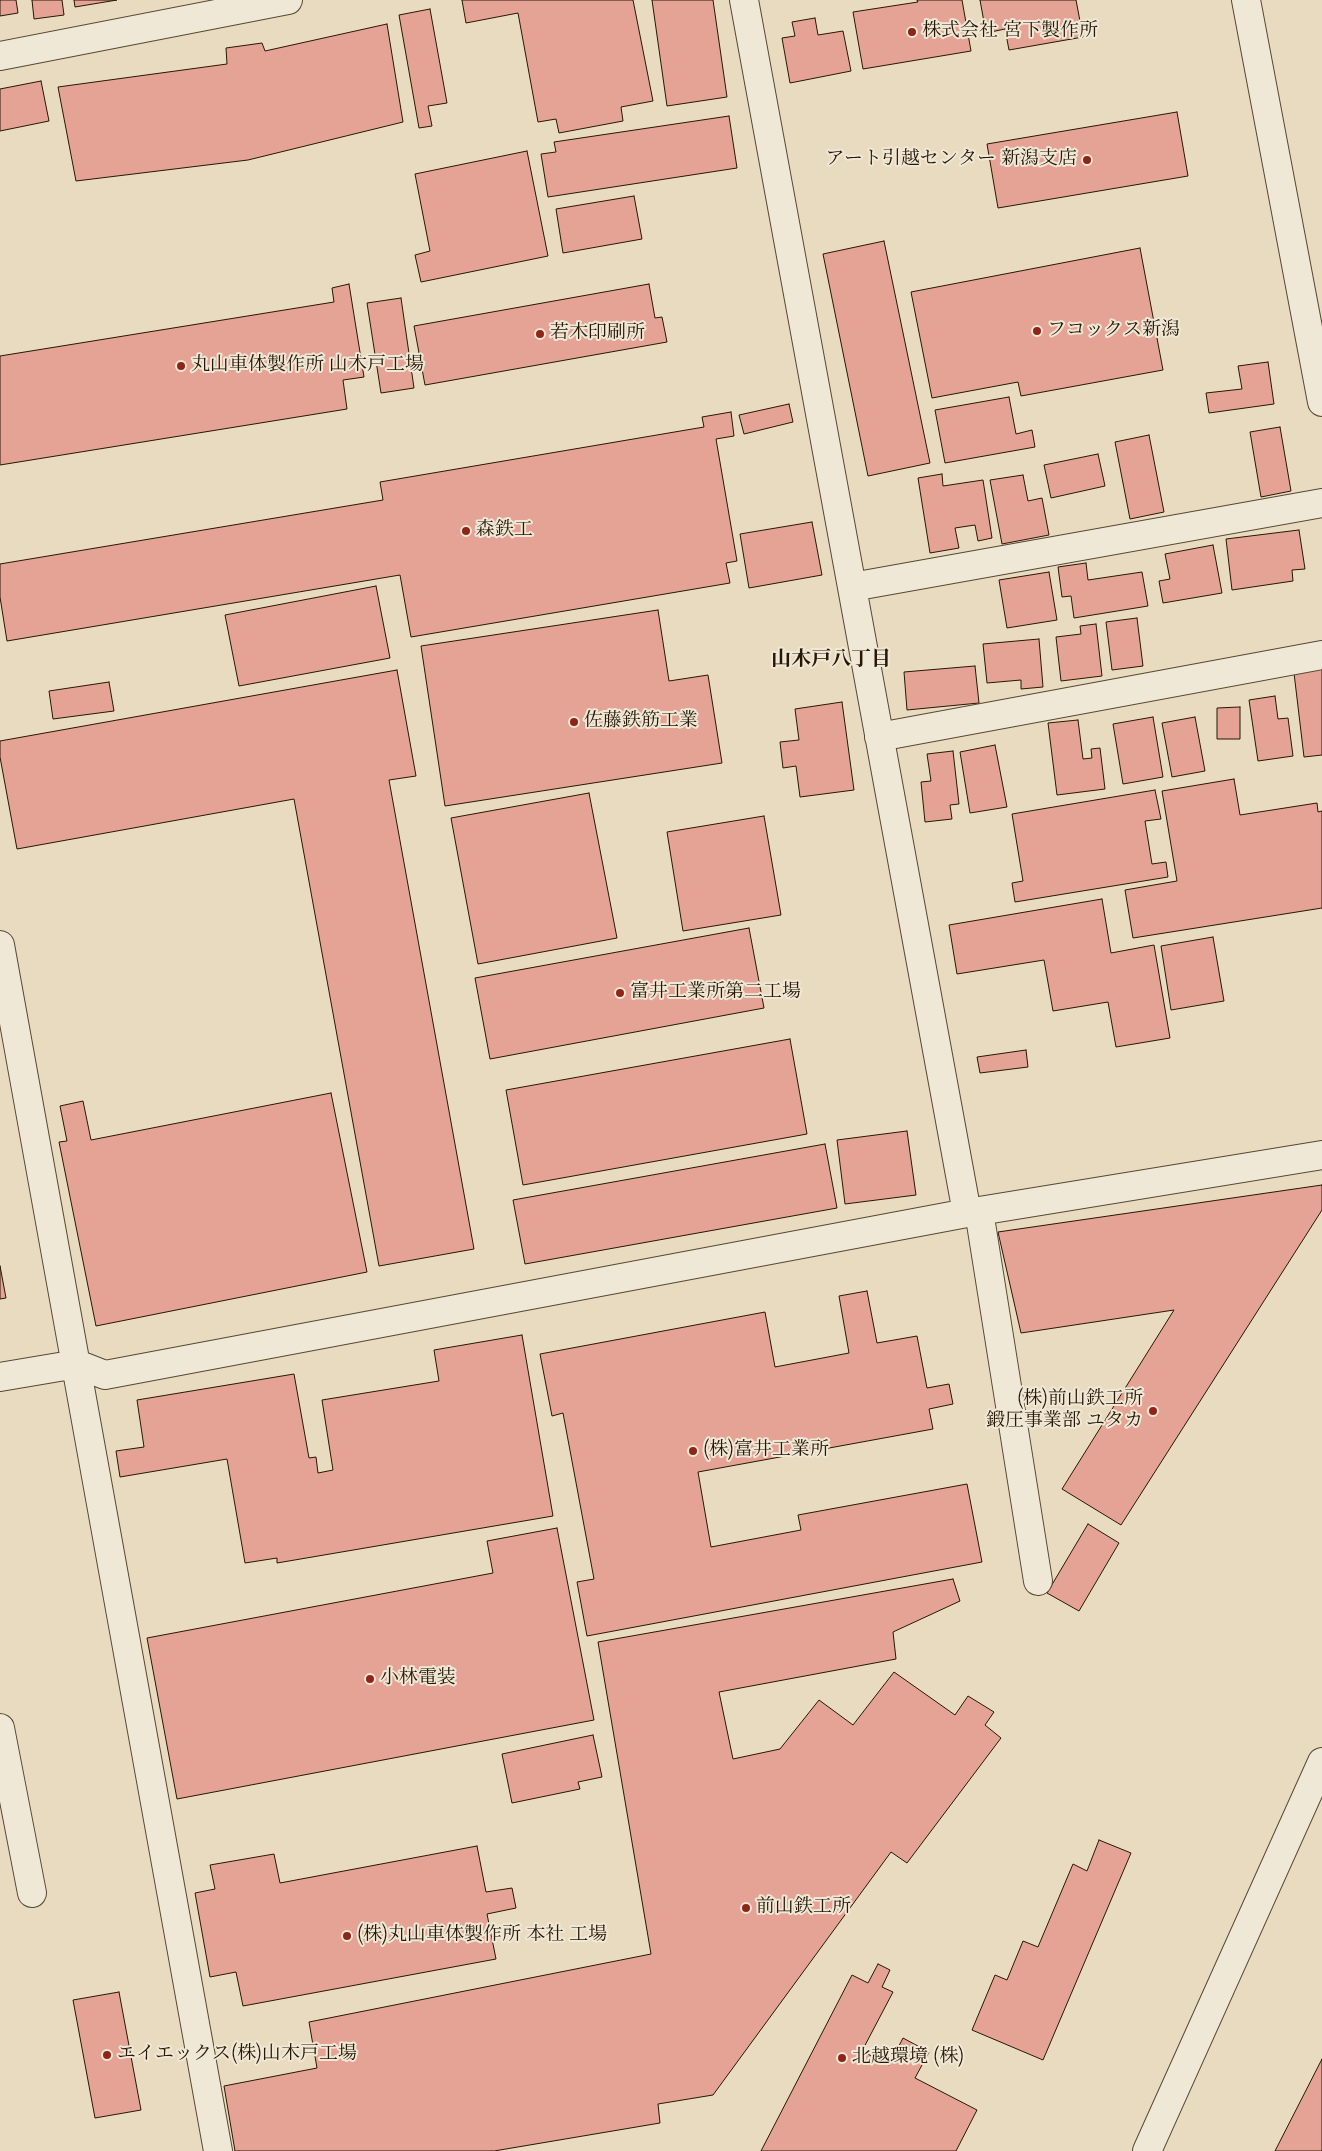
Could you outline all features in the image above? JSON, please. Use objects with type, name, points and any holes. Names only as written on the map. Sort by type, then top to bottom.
[{"type":"street","points":[[0,56],[288,0]]},
{"type":"street","points":[[744,0],[879,737],[973,1212],[1038,1581]]},
{"type":"street","points":[[1246,0],[1311,289],[1322,402]]},
{"type":"street","points":[[852,587],[1322,503]]},
{"type":"street","points":[[879,737],[1322,655]]},
{"type":"street","points":[[0,945],[218,2151]]},
{"type":"street","points":[[0,1377],[77,1364],[105,1375],[973,1212],[1322,1154]]},
{"type":"street","points":[[0,1728],[32,1893]]},
{"type":"street","points":[[1147,2151],[1322,1762]]},
{"type":"building","points":[[0,0],[16,0],[18,13],[0,16]]},
{"type":"building","points":[[32,0],[62,0],[64,15],[34,19]]},
{"type":"building","points":[[74,0],[117,0],[75,7]]},
{"type":"building","points":[[462,0],[633,0],[653,101],[621,107],[623,121],[559,133],[556,119],[538,122],[518,13],[466,23]]},
{"type":"building","points":[[652,0],[713,0],[727,97],[667,106]]},
{"type":"building","name":"株式会社 宮下製作所","points":[[917,0],[962,0],[971,51],[863,69],[853,12],[918,2]]},
{"type":"building","points":[[980,0],[1076,0],[1083,37],[1009,50],[1005,29],[986,33]]},
{"type":"building","points":[[430,9],[447,103],[428,106],[432,126],[419,128],[399,15]]},
{"type":"building","points":[[815,18],[818,35],[843,31],[851,71],[790,83],[782,38],[795,36],[792,22]]},
{"type":"building","points":[[387,24],[403,122],[248,160],[76,181],[58,87],[227,64],[226,48],[262,43],[265,51]]},
{"type":"building","points":[[41,81],[49,121],[0,131],[0,89]]},
{"type":"building","name":"アート引越センター 新潟支店","points":[[1177,112],[1188,176],[998,208],[987,144]]},
{"type":"building","points":[[729,116],[737,168],[548,197],[541,154],[556,152],[554,142]]},
{"type":"building","points":[[527,151],[548,256],[421,282],[415,255],[430,251],[415,174]]},
{"type":"building","points":[[634,196],[642,239],[563,253],[556,209]]},
{"type":"building","points":[[884,241],[930,463],[868,476],[823,254]]},
{"type":"building","name":"フコックス新潟","points":[[1140,248],[1163,370],[1021,396],[1018,382],[932,398],[911,292]]},
{"type":"building","name":"丸山車体製作所 山木戸工場","points":[[349,284],[364,377],[343,380],[347,409],[0,465],[0,356],[334,302],[332,288]]},
{"type":"building","name":"若木印刷所","points":[[649,284],[655,318],[662,317],[667,342],[425,385],[414,326]]},
{"type":"building","points":[[401,298],[414,388],[381,393],[367,303]]},
{"type":"building","points":[[1268,362],[1274,404],[1209,413],[1206,393],[1242,389],[1238,366]]},
{"type":"building","points":[[1009,397],[1016,434],[1032,430],[1035,447],[945,463],[935,410]]},
{"type":"building","points":[[789,404],[793,422],[744,434],[739,415]]},
{"type":"building","name":"森鉄工","points":[[731,412],[734,436],[716,439],[737,561],[726,563],[730,583],[411,637],[400,575],[7,641],[0,597],[0,564],[383,500],[380,482],[704,427],[702,417]]},
{"type":"building","points":[[1280,427],[1291,491],[1261,497],[1250,432]]},
{"type":"building","points":[[1149,435],[1164,512],[1130,519],[1115,442]]},
{"type":"building","points":[[1098,454],[1105,486],[1051,498],[1044,465]]},
{"type":"building","points":[[942,474],[943,486],[983,480],[992,538],[978,541],[975,525],[955,528],[959,548],[930,553],[918,478]]},
{"type":"building","points":[[1023,475],[1028,501],[1042,498],[1049,535],[1002,544],[990,480]]},
{"type":"building","points":[[812,522],[822,575],[749,588],[740,534]]},
{"type":"building","points":[[1299,530],[1305,569],[1292,570],[1293,581],[1232,590],[1226,539]]},
{"type":"building","points":[[1213,545],[1222,593],[1163,603],[1159,581],[1170,579],[1165,554]]},
{"type":"building","points":[[1086,563],[1088,580],[1142,572],[1148,606],[1074,618],[1071,596],[1062,597],[1058,567]]},
{"type":"building","points":[[1049,572],[1057,620],[1007,628],[999,580]]},
{"type":"building","points":[[376,586],[390,658],[239,686],[225,615]]},
{"type":"building","name":"佐藤鉄筋工業","points":[[658,610],[669,681],[708,675],[722,763],[445,806],[421,646]]},
{"type":"building","points":[[1137,618],[1143,666],[1112,670],[1106,622]]},
{"type":"building","points":[[1096,624],[1102,676],[1061,681],[1056,637],[1081,634],[1080,626]]},
{"type":"building","points":[[1039,639],[1043,687],[1021,689],[1021,680],[987,683],[983,644]]},
{"type":"building","points":[[975,666],[979,703],[907,710],[904,672]]},
{"type":"building","points":[[1322,669],[1322,755],[1304,757],[1294,673]]},
{"type":"building","points":[[397,670],[416,776],[389,780],[474,1249],[379,1266],[294,799],[17,849],[0,757],[0,741]]},
{"type":"building","points":[[109,682],[114,711],[53,719],[49,691]]},
{"type":"building","points":[[1275,696],[1278,719],[1288,718],[1293,756],[1258,761],[1249,700]]},
{"type":"building","points":[[842,702],[854,790],[800,797],[796,766],[783,768],[780,742],[799,740],[795,709]]},
{"type":"building","points":[[1240,707],[1240,739],[1217,739],[1217,708]]},
{"type":"building","points":[[1153,717],[1163,777],[1123,784],[1113,724]]},
{"type":"building","points":[[1195,717],[1205,771],[1172,777],[1162,723]]},
{"type":"building","points":[[1078,720],[1083,759],[1092,758],[1091,749],[1100,748],[1105,789],[1057,795],[1048,723]]},
{"type":"building","points":[[995,745],[1007,807],[970,813],[960,752]]},
{"type":"building","points":[[953,751],[959,804],[950,805],[952,819],[925,822],[921,782],[931,781],[927,754]]},
{"type":"building","points":[[1234,779],[1240,815],[1317,803],[1318,812],[1322,811],[1322,908],[1133,938],[1125,890],[1177,881],[1162,791]]},
{"type":"building","points":[[1155,790],[1161,819],[1145,821],[1152,864],[1166,862],[1168,877],[1015,902],[1012,883],[1023,881],[1012,814]]},
{"type":"building","points":[[589,793],[617,938],[478,964],[451,818]]},
{"type":"building","points":[[764,816],[781,915],[683,931],[667,832]]},
{"type":"building","points":[[1102,899],[1111,953],[1154,945],[1170,1038],[1116,1047],[1108,1002],[1053,1011],[1044,960],[957,974],[949,925]]},
{"type":"building","name":"富井工業所第二工場","points":[[749,928],[764,1008],[490,1059],[475,978]]},
{"type":"building","points":[[1213,937],[1224,1001],[1171,1010],[1161,946]]},
{"type":"building","points":[[790,1039],[807,1134],[523,1185],[506,1090]]},
{"type":"building","points":[[1026,1050],[1028,1067],[980,1073],[977,1057]]},
{"type":"building","points":[[331,1093],[367,1272],[96,1326],[59,1142],[67,1141],[60,1106],[83,1101],[91,1140]]},
{"type":"building","points":[[907,1131],[916,1195],[845,1204],[837,1140]]},
{"type":"building","points":[[825,1144],[837,1208],[525,1264],[513,1200]]},
{"type":"building","name":"(株)前山鉄工所 鍛圧事業部 ユタカ","points":[[1322,1185],[1322,1210],[1121,1525],[1062,1489],[1174,1310],[1021,1333],[998,1232]]},
{"type":"building","points":[[0,1266],[6,1298],[0,1299]]},
{"type":"building","name":"(株)富井工業所","points":[[867,1291],[877,1343],[917,1336],[927,1388],[949,1384],[953,1404],[929,1409],[933,1429],[698,1472],[711,1547],[801,1530],[798,1515],[967,1484],[982,1562],[587,1636],[577,1582],[594,1579],[563,1413],[552,1416],[540,1354],[765,1312],[775,1367],[849,1353],[839,1296]]},
{"type":"building","points":[[522,1335],[553,1516],[277,1563],[277,1558],[245,1563],[227,1459],[120,1477],[116,1451],[144,1447],[137,1400],[294,1374],[309,1458],[316,1457],[318,1473],[333,1470],[322,1400],[439,1381],[434,1350]]},
{"type":"building","points":[[1088,1524],[1119,1543],[1079,1611],[1047,1593]]},
{"type":"building","name":"小林電装","points":[[557,1528],[594,1720],[177,1799],[147,1638],[493,1573],[487,1541]]},
{"type":"building","name":"前山鉄工所","points":[[953,1579],[960,1601],[893,1632],[896,1659],[719,1692],[733,1759],[780,1749],[819,1700],[853,1725],[894,1672],[955,1715],[968,1696],[994,1712],[985,1725],[1001,1738],[907,1863],[891,1852],[713,2095],[658,2104],[660,2123],[494,2151],[235,2151],[224,2086],[317,2068],[309,2022],[651,1954],[598,1642]]},
{"type":"building","points":[[593,1735],[602,1777],[578,1782],[580,1789],[512,1803],[502,1754]]},
{"type":"building","points":[[1099,1840],[1131,1853],[1043,2060],[972,2030],[995,1975],[1007,1980],[1023,1941],[1038,1947],[1073,1864],[1087,1871]]},
{"type":"building","name":"(株)丸山車体製作所 本社 工場","points":[[477,1846],[486,1892],[512,1888],[516,1908],[487,1914],[496,1959],[243,2006],[236,1972],[210,1977],[195,1893],[215,1889],[210,1865],[274,1854],[280,1883]]},
{"type":"building","name":"北越環境 (株)","points":[[878,1964],[890,1970],[882,1987],[893,1992],[862,2051],[889,2065],[903,2038],[929,2052],[915,2078],[977,2110],[956,2151],[761,2151],[852,1975],[868,1983]]},
{"type":"building","name":"エイエックス(株)山木戸工場","points":[[119,1992],[141,2110],[95,2118],[73,2000]]},
{"type":"building","points":[[1322,2059],[1322,2151],[1275,2151]]},
{"type":"place","name":"株式会社 宮下製作所","points":[[912,32]]},
{"type":"place","name":"アート引越センター 新潟支店","points":[[1087,160]]},
{"type":"place","name":"フコックス新潟","points":[[1037,331]]},
{"type":"place","name":"若木印刷所","points":[[540,334]]},
{"type":"place","name":"丸山車体製作所 山木戸工場","points":[[181,366]]},
{"type":"place","name":"森鉄工","points":[[466,531]]},
{"type":"place","name":"佐藤鉄筋工業","points":[[574,722]]},
{"type":"place","name":"富井工業所第二工場","points":[[620,993]]},
{"type":"place","name":"(株)前山鉄工所 鍛圧事業部 ユタカ","points":[[1153,1411]]},
{"type":"place","name":"(株)富井工業所","points":[[693,1451]]},
{"type":"place","name":"小林電装","points":[[370,1679]]},
{"type":"place","name":"前山鉄工所","points":[[746,1908]]},
{"type":"place","name":"(株)丸山車体製作所 本社 工場","points":[[347,1936]]},
{"type":"place","name":"エイエックス(株)山木戸工場","points":[[107,2055]]},
{"type":"place","name":"北越環境 (株)","points":[[842,2058]]},
{"type":"district","name":"山木戸八丁目","points":[[831,660]]}]
